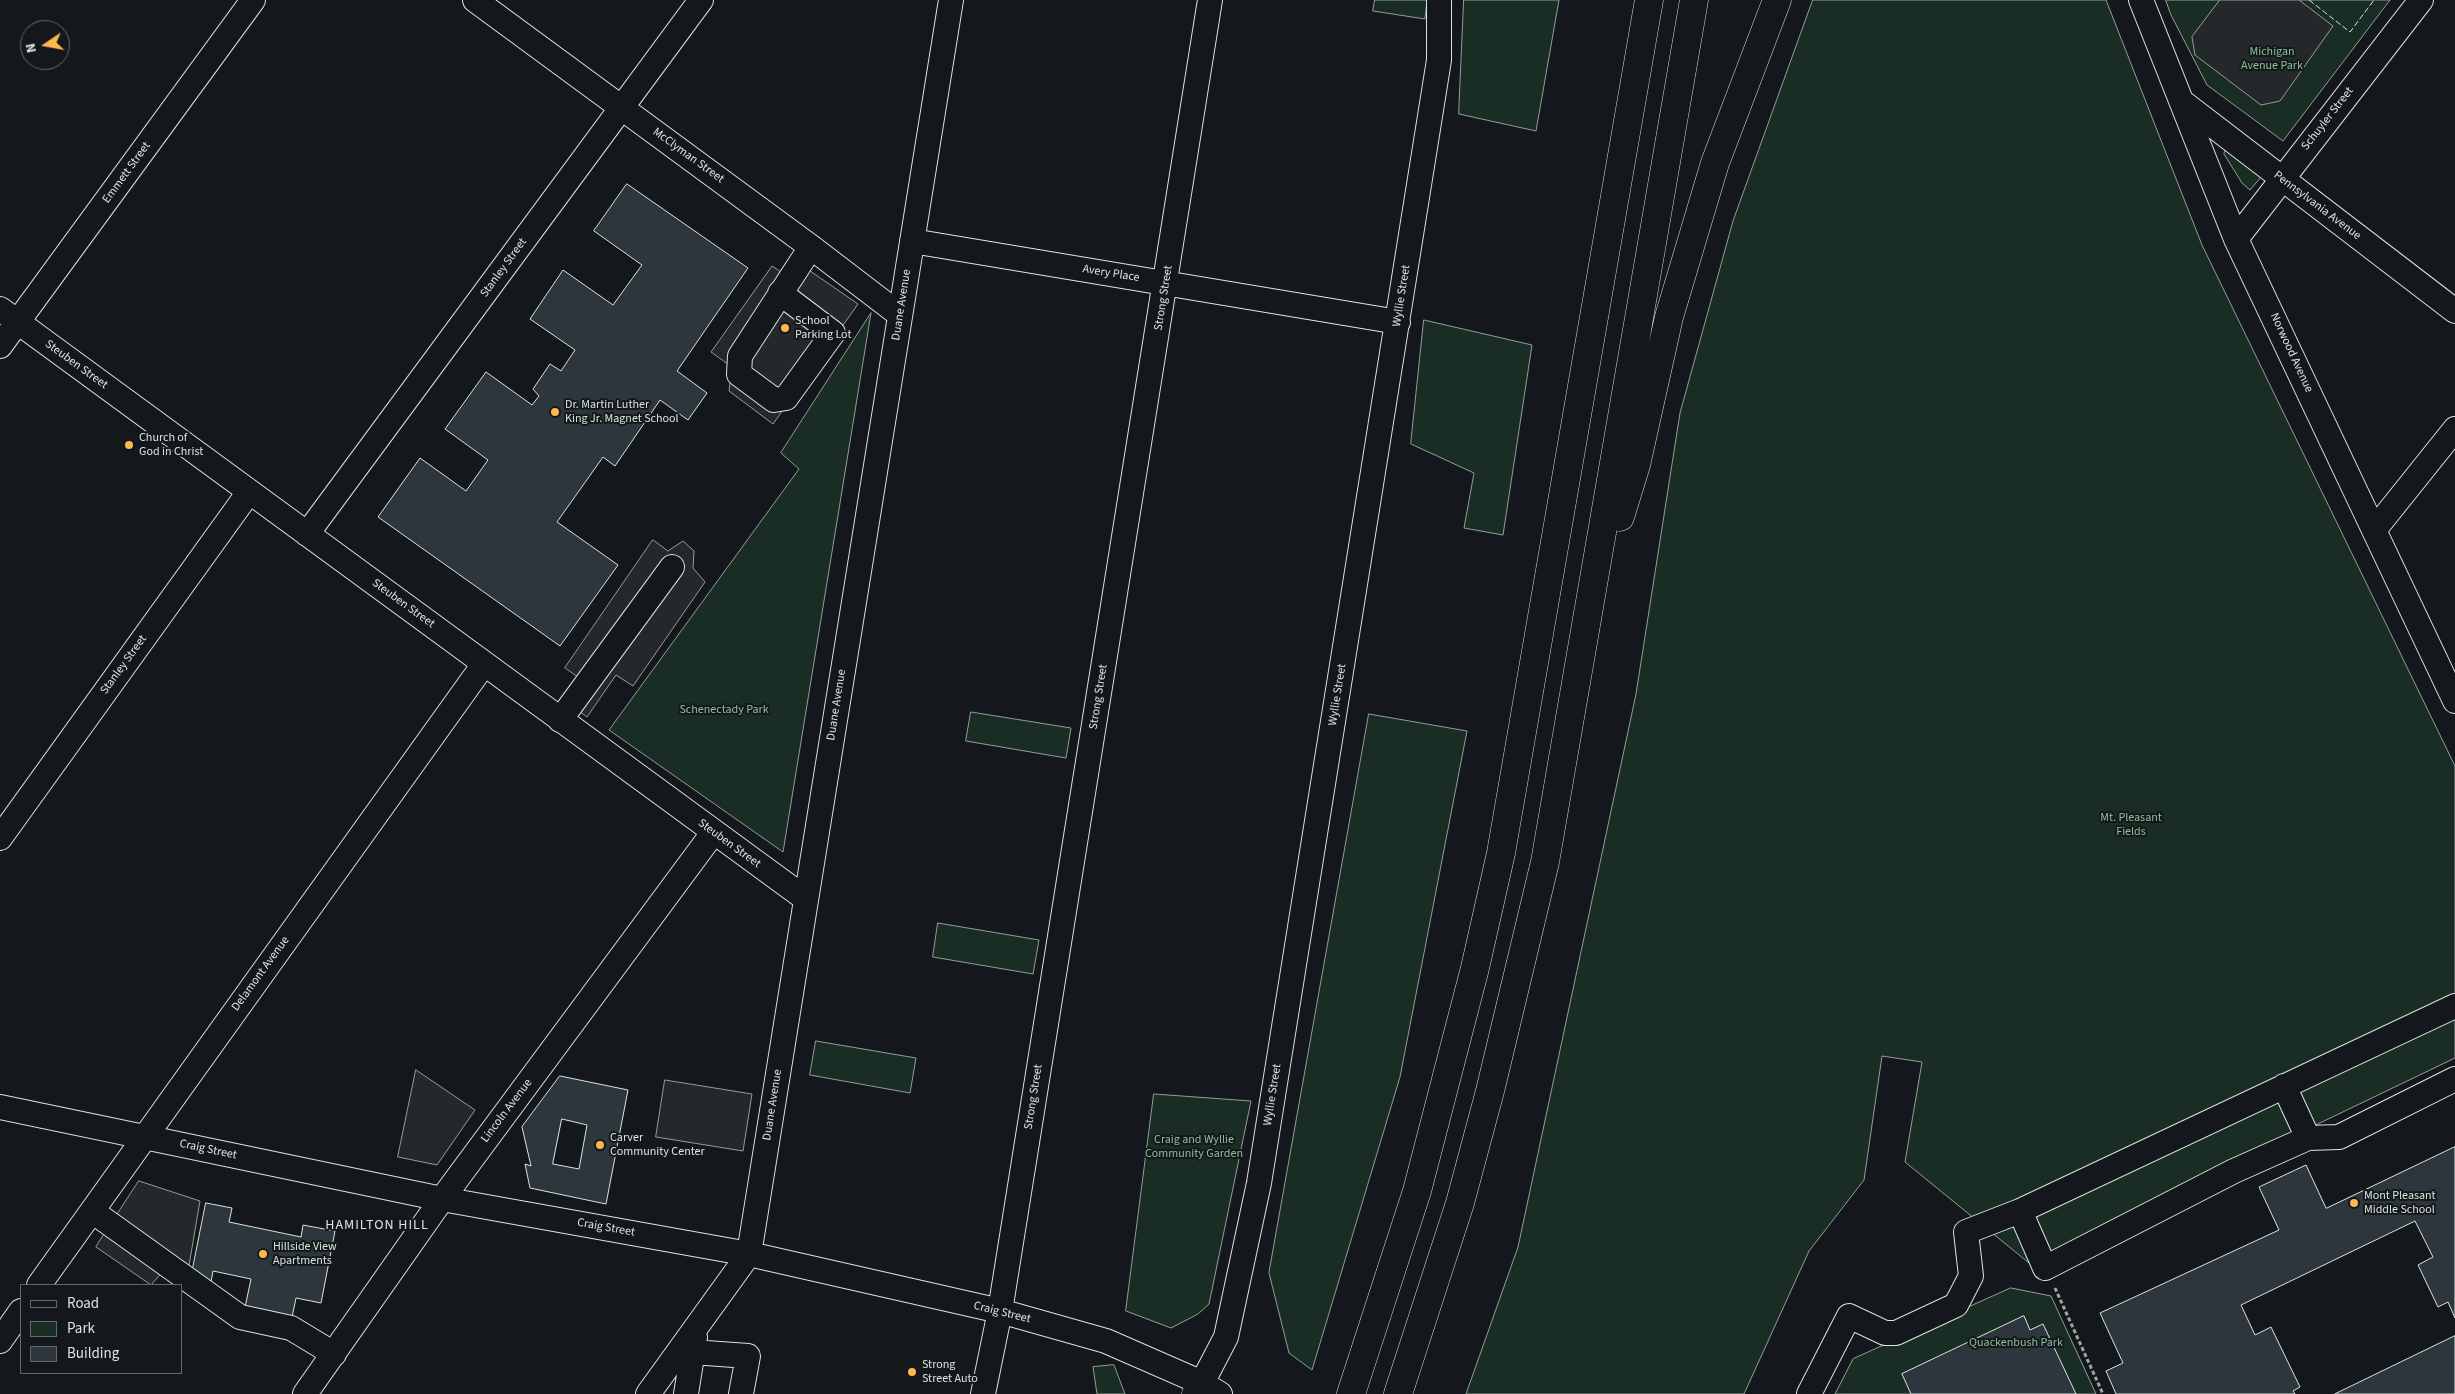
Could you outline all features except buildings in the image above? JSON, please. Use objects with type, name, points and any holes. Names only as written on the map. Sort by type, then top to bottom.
[{"type":"highway","points":[[1604,263],[1635,0]]},
{"type":"highway","points":[[1351,1394],[1417,1190],[1450,1070],[1496,872],[1649,0]]},
{"type":"highway","points":[[1398,1394],[1460,1203],[1490,1091],[1544,862],[1585,636],[1694,0]]},
{"type":"highway","points":[[1585,636],[1636,466],[1669,318],[1710,182],[1777,0]]},
{"type":"street","name":"Emmett Street","points":[[0,346],[9,315],[253,0]]},
{"type":"street","name":"McClyman Street","points":[[475,0],[811,246],[900,315]]},
{"type":"street","name":"Stanley Street","points":[[307,534],[700,0]]},
{"type":"street","name":"Duane Avenue","points":[[686,1394],[697,1325],[749,1254],[951,0]]},
{"type":"street","name":"Strong Street","points":[[983,1394],[1000,1311],[1210,0]]},
{"type":"street","name":"Wyllie Street","points":[[1206,1390],[1226,1337],[1259,1183],[1439,60],[1439,0]]},
{"type":"street","name":"Norwood Avenue","points":[[2141,0],[2236,239],[2455,701]]},
{"type":"street","name":"Schuyler Street","points":[[2236,239],[2421,0]]},
{"type":"street","name":"Pennsylvania Avenue","points":[[2180,100],[2455,311]]},
{"type":"street","name":"Avery Place","points":[[912,241],[1398,322]]},
{"type":"street","points":[[780,293],[811,246]]},
{"type":"street","name":"Steuben Street","points":[[9,315],[713,833],[806,899]]},
{"type":"street","points":[[2374,530],[2455,429]]},
{"type":"street","name":"Stanley Street","points":[[0,838],[249,492]]},
{"type":"street","points":[[560,720],[672,567]]},
{"type":"street","name":"Delamont Avenue","points":[[40,1284],[484,664]]},
{"type":"street","name":"Lincoln Avenue","points":[[306,1394],[442,1199],[713,833]]},
{"type":"street","points":[[1809,1394],[1849,1316],[1884,1333],[1896,1333],[1956,1305],[1971,1276],[1966,1232],[2020,1211],[2455,1006]]},
{"type":"street","points":[[2020,1211],[2046,1268],[2234,1171],[2308,1138],[2339,1137],[2455,1079]]},
{"type":"street","points":[[2284,1086],[2308,1138]]},
{"type":"street","name":"Craig Street","points":[[0,1107],[442,1199],[749,1254],[1000,1311],[1106,1341],[1206,1390]]},
{"type":"street","points":[[92,1211],[240,1317],[291,1328],[334,1354]]},
{"type":"street","points":[[0,1341],[20,1312]]},
{"type":"street","points":[[648,1394],[697,1325]]},
{"type":"street","points":[[692,1352],[748,1356],[741,1394]]},
{"type":"path","points":[[2046,1268],[2103,1394]]},
{"type":"green space","points":[[1375,0],[1427,0],[1425,19],[1373,11]]},
{"type":"green space","points":[[1464,0],[1559,0],[1536,131],[1459,114]]},
{"type":"green space","name":"Mt. Pleasant Fields","points":[[1813,0],[2106,0],[2202,245],[2455,766],[2455,1058],[2029,1263],[1905,1162],[1922,1062],[1882,1056],[1864,1180],[1809,1251],[1744,1394],[1466,1394],[1518,1247],[1636,694],[1680,413],[1733,221]]},
{"type":"green space","name":"Michigan Avenue Park","points":[[2166,0],[2390,0],[2283,141],[2207,85],[2171,15]]},
{"type":"green space","points":[[2227,147],[2261,177],[2250,190],[2242,183],[2224,154]]},
{"type":"green space","name":"Schenectady Park","points":[[871,313],[783,852],[609,730],[799,469],[781,453]]},
{"type":"green space","points":[[1424,320],[1532,345],[1503,535],[1464,528],[1474,473],[1411,444]]},
{"type":"green space","points":[[971,712],[1071,728],[1066,758],[966,741]]},
{"type":"green space","points":[[1369,714],[1467,731],[1400,1077],[1312,1370],[1289,1353],[1269,1273]]},
{"type":"green space","points":[[938,923],[1039,940],[1033,974],[933,957]]},
{"type":"green space","points":[[816,1041],[916,1058],[910,1093],[810,1075]]},
{"type":"green space","name":"Craig and Wyllie Community Garden","points":[[1154,1094],[1251,1101],[1209,1304],[1198,1314],[1171,1328],[1126,1311]]},
{"type":"green space","name":"Quackenbush Park","points":[[2011,1288],[2051,1296],[2096,1394],[1835,1394],[1853,1359]]},
{"type":"green space","points":[[1114,1365],[1125,1394],[1097,1394],[1093,1367]]},
{"type":"shaded area","points":[[2220,0],[2299,0],[2333,26],[2280,101],[2261,105],[2195,55],[2192,37]]},
{"type":"shaded area","name":"School Parking Lot","points":[[800,264],[858,304],[773,424],[729,391],[732,367],[711,352],[772,266],[790,278]]},
{"type":"shaded area","points":[[653,540],[668,551],[683,541],[694,551],[693,568],[705,582],[633,686],[616,675],[587,717],[563,699],[578,677],[565,668]]},
{"type":"shaded area","points":[[416,1070],[475,1110],[437,1165],[398,1157]]},
{"type":"shaded area","points":[[665,1080],[752,1094],[743,1151],[656,1137]]},
{"type":"shaded area","points":[[139,1181],[200,1201],[186,1283],[163,1271],[152,1284],[150,1284],[96,1247]]},
{"type":"fence","points":[[2309,0],[2350,32],[2374,0]]},
{"type":"place","name":"School Parking Lot","points":[[785,328]]},
{"type":"place","name":"Dr. Martin Luther King Jr. Magnet School","points":[[555,412]]},
{"type":"place","name":"Church of God in Christ","points":[[129,445]]},
{"type":"place","name":"Carver Community Center","points":[[600,1145]]},
{"type":"place","name":"Mont Pleasant Middle School","points":[[2354,1203]]},
{"type":"place","name":"Hillside View Apartments","points":[[263,1254]]},
{"type":"place","name":"Strong Street Auto","points":[[912,1372]]},
{"type":"district","name":"HAMILTON HILL","points":[[377,1226]]}]
